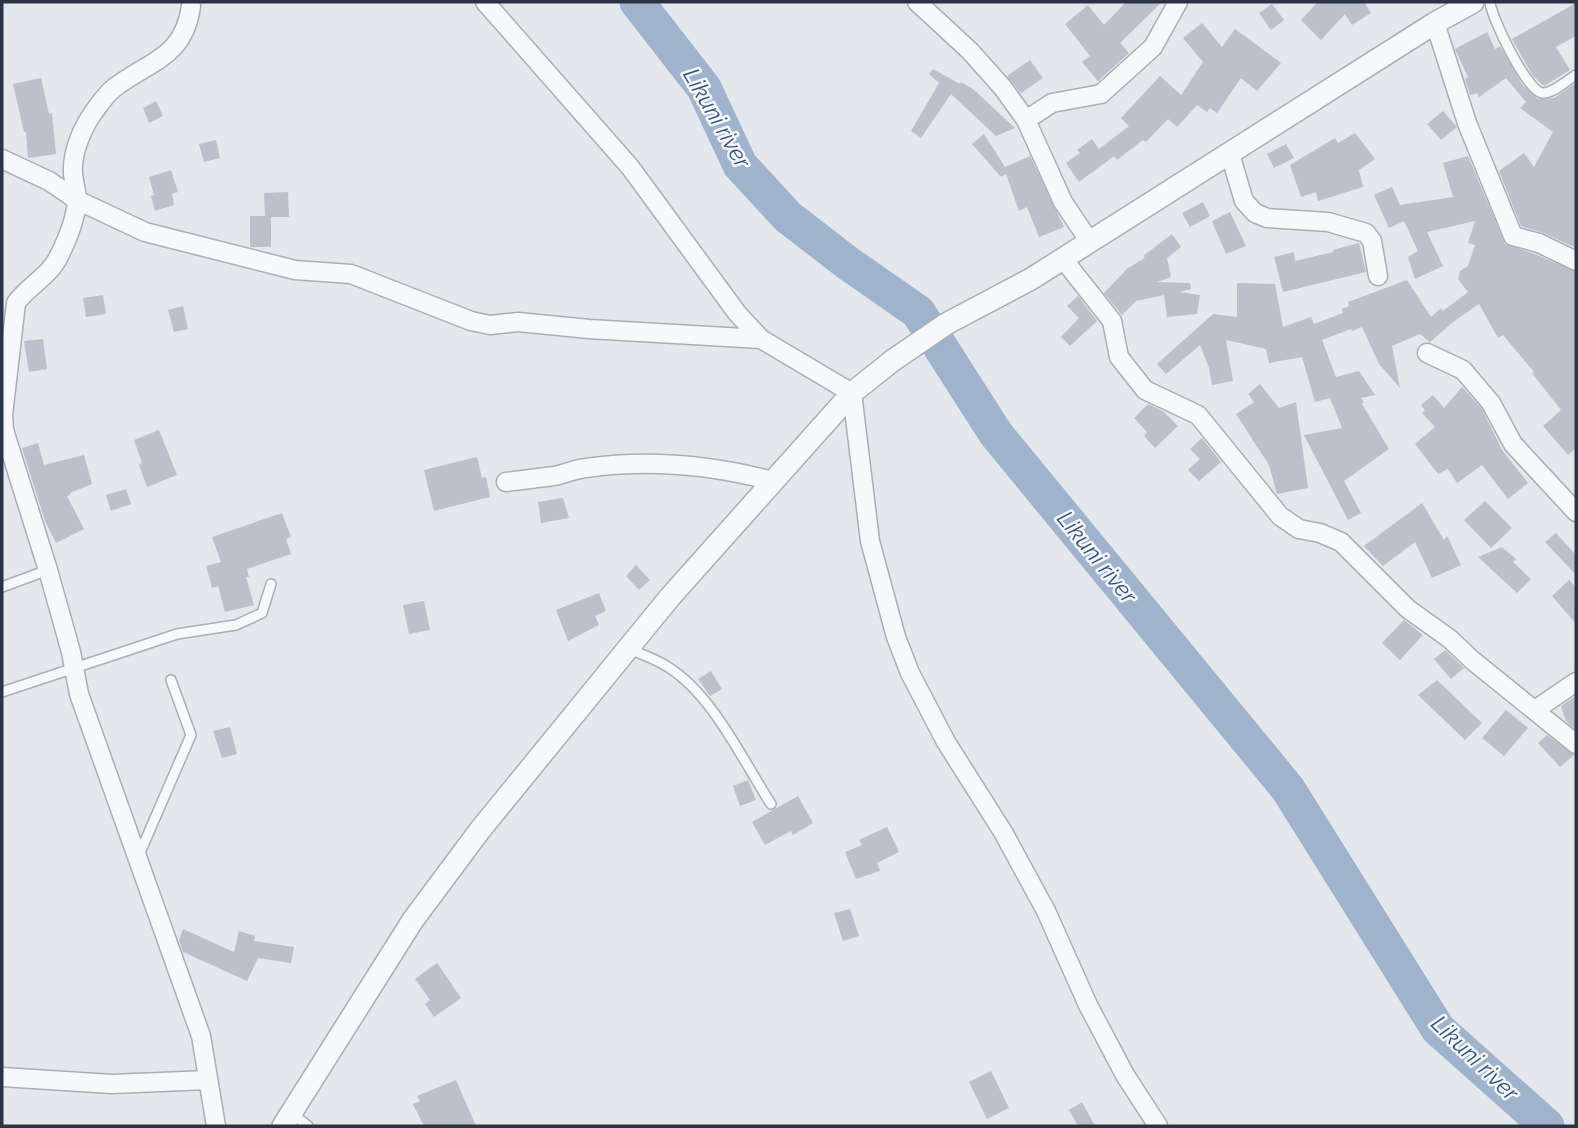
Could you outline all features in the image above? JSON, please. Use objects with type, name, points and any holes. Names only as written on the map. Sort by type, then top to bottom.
[{"type":"street","points":[[485,2],[630,167],[737,313],[761,339],[852,393]]},
{"type":"street","points":[[917,2],[970,51],[1003,88],[1026,120],[1063,202],[1090,242]]},
{"type":"street","points":[[1026,120],[1052,103],[1101,94],[1153,47],[1178,2]]},
{"type":"street","points":[[294,1122],[413,920],[480,830],[670,597],[852,393],[946,324],[1063,259],[1230,154],[1443,13],[1473,2]]},
{"type":"street","points":[[191,6],[188,25],[180,41],[151,66],[112,89],[92,115],[77,147],[73,168],[77,200],[59,258],[46,276],[27,288],[16,303],[7,329],[4,430],[48,570],[71,652],[79,694],[201,1036],[216,1126]]},
{"type":"street","points":[[1443,13],[1467,122],[1513,236],[1539,243],[1576,261]]},
{"type":"street","points":[[1230,154],[1244,201],[1255,214],[1267,218],[1328,222],[1366,233],[1372,241],[1378,276]]},
{"type":"street","points":[[2,159],[49,181],[77,200],[145,232],[295,270],[351,274],[471,321],[490,325],[518,322],[761,339]]},
{"type":"street","points":[[1063,259],[1112,321],[1119,356],[1145,390],[1198,415],[1280,516],[1299,529],[1320,533],[1340,542],[1408,609],[1450,639],[1576,744]]},
{"type":"street","points":[[1427,353],[1463,370],[1491,402],[1513,444],[1576,512]]},
{"type":"street","points":[[852,393],[870,541],[896,637],[910,673],[946,742],[1003,832],[1046,911],[1088,1006],[1125,1074],[1158,1126]]},
{"type":"street","points":[[506,482],[583,468],[622,465],[706,466],[773,481]]},
{"type":"street","points":[[1535,710],[1576,682]]},
{"type":"street","points":[[2,1077],[112,1084],[208,1080]]},
{"type":"lane","points":[[1490,2],[1497,26],[1520,68],[1536,90],[1542,93],[1550,91],[1576,75]]},
{"type":"lane","points":[[2,587],[48,570]]},
{"type":"lane","points":[[2,692],[177,634],[236,625],[262,613],[271,584]]},
{"type":"lane","points":[[629,649],[669,667],[702,697],[771,804]]},
{"type":"lane","points":[[138,856],[191,735],[171,680]]},
{"type":"building","points":[[1126,2],[1162,2],[1120,43],[1129,53],[1098,81],[1082,62],[1090,56],[1065,24],[1088,5],[1104,25]]},
{"type":"building","points":[[1318,2],[1364,2],[1371,13],[1352,25],[1345,14],[1321,40],[1301,20]]},
{"type":"building","points":[[1576,3],[1576,36],[1556,47],[1570,70],[1544,86],[1533,76],[1512,39]]},
{"type":"building","points":[[1272,4],[1284,20],[1271,30],[1259,13]]},
{"type":"building","points":[[1202,23],[1222,47],[1235,29],[1281,63],[1257,91],[1241,78],[1217,113],[1210,108],[1207,112],[1197,105],[1177,127],[1168,119],[1146,142],[1143,140],[1117,160],[1114,156],[1079,182],[1066,163],[1080,153],[1077,150],[1092,139],[1099,149],[1129,126],[1121,118],[1160,76],[1181,95],[1203,62],[1183,38]]},
{"type":"building","points":[[1487,32],[1495,49],[1500,46],[1522,84],[1538,99],[1554,98],[1576,83],[1576,248],[1521,226],[1499,171],[1524,153],[1534,167],[1553,132],[1520,108],[1526,102],[1506,78],[1479,97],[1477,93],[1470,95],[1465,79],[1468,77],[1455,49]]},
{"type":"building","points":[[1030,60],[1043,78],[1021,93],[1007,76]]},
{"type":"building","points":[[933,69],[973,89],[1015,128],[996,136],[951,94],[921,138],[911,131],[939,83],[929,74]]},
{"type":"building","points":[[41,78],[49,114],[52,113],[56,154],[28,158],[26,132],[13,84]]},
{"type":"building","points":[[156,101],[163,116],[149,123],[143,108]]},
{"type":"building","points":[[1443,111],[1457,127],[1441,140],[1427,124]]},
{"type":"building","points":[[1355,133],[1375,159],[1359,170],[1363,187],[1318,201],[1316,192],[1301,197],[1290,165],[1335,138],[1338,143]]},
{"type":"building","points":[[984,134],[1005,167],[1030,156],[1064,227],[1039,237],[1027,207],[1019,211],[1006,174],[1001,177],[972,144]]},
{"type":"building","points":[[216,140],[220,158],[204,162],[199,144]]},
{"type":"building","points":[[1286,144],[1294,158],[1274,168],[1267,154]]},
{"type":"building","points":[[1468,156],[1505,244],[1576,272],[1576,448],[1568,455],[1543,426],[1561,410],[1503,335],[1498,338],[1479,304],[1430,342],[1420,334],[1392,346],[1400,388],[1379,364],[1362,327],[1352,331],[1351,329],[1322,340],[1336,377],[1359,371],[1375,395],[1361,398],[1364,402],[1362,404],[1389,449],[1344,481],[1361,513],[1348,520],[1304,435],[1342,428],[1330,398],[1315,402],[1302,357],[1269,363],[1266,349],[1226,340],[1233,381],[1212,385],[1200,345],[1166,374],[1157,364],[1213,314],[1237,317],[1237,283],[1275,284],[1283,327],[1311,317],[1314,324],[1343,313],[1342,309],[1349,306],[1348,302],[1407,280],[1431,317],[1441,308],[1443,311],[1468,292],[1458,279],[1460,271],[1468,266],[1475,245],[1468,243],[1475,221],[1427,232],[1443,266],[1415,279],[1408,257],[1418,251],[1404,221],[1389,228],[1374,195],[1392,187],[1400,205],[1453,197],[1443,163]]},
{"type":"building","points":[[171,170],[178,192],[172,194],[174,205],[155,211],[149,177]]},
{"type":"building","points":[[288,192],[289,217],[271,217],[271,247],[250,247],[250,216],[265,216],[264,193]]},
{"type":"building","points":[[1203,202],[1210,216],[1190,227],[1182,213]]},
{"type":"building","points":[[1230,212],[1246,246],[1226,254],[1212,221]]},
{"type":"building","points":[[1172,234],[1181,247],[1167,258],[1171,277],[1157,282],[1190,283],[1191,289],[1179,292],[1200,295],[1197,314],[1167,317],[1164,295],[1136,301],[1122,315],[1104,293],[1128,268],[1145,258],[1143,256]]},
{"type":"building","points":[[1359,243],[1366,272],[1283,292],[1274,257],[1294,252],[1295,261]]},
{"type":"building","points":[[103,295],[106,314],[86,317],[83,298]]},
{"type":"building","points":[[1078,296],[1097,321],[1070,346],[1061,337],[1079,318],[1067,306]]},
{"type":"building","points":[[183,306],[188,329],[174,332],[168,310]]},
{"type":"building","points":[[43,339],[47,369],[29,372],[24,341]]},
{"type":"building","points":[[1260,384],[1279,408],[1296,402],[1308,488],[1277,494],[1269,465],[1236,414],[1254,402],[1248,394]]},
{"type":"building","points":[[1462,387],[1482,409],[1502,450],[1528,483],[1508,499],[1482,465],[1457,483],[1448,469],[1438,474],[1415,444],[1435,427],[1422,413],[1425,410],[1421,405],[1433,395],[1444,408]]},
{"type":"building","points":[[1148,404],[1164,412],[1178,426],[1155,448],[1144,436],[1147,432],[1134,418]]},
{"type":"building","points":[[159,430],[177,475],[147,487],[134,440]]},
{"type":"building","points":[[1202,438],[1221,462],[1199,481],[1188,470],[1200,459],[1190,449]]},
{"type":"building","points":[[38,443],[44,465],[84,455],[92,484],[67,496],[84,529],[56,543],[45,521],[22,448]]},
{"type":"building","points":[[477,457],[482,478],[486,477],[490,497],[434,511],[424,470]]},
{"type":"building","points":[[126,489],[131,504],[111,511],[106,495]]},
{"type":"building","points":[[563,498],[569,518],[541,523],[538,502]]},
{"type":"building","points":[[1485,501],[1512,528],[1491,548],[1464,520]]},
{"type":"building","points":[[1422,503],[1444,540],[1447,536],[1461,565],[1432,578],[1415,542],[1383,566],[1364,546]]},
{"type":"building","points":[[282,513],[291,537],[286,539],[291,554],[247,569],[249,577],[246,577],[254,605],[225,612],[218,586],[212,588],[206,566],[221,562],[212,537]]},
{"type":"building","points":[[1556,533],[1576,555],[1576,575],[1545,542]]},
{"type":"building","points":[[1502,547],[1516,559],[1513,562],[1531,579],[1517,593],[1478,557]]},
{"type":"building","points":[[636,565],[650,580],[639,590],[626,576]]},
{"type":"building","points":[[1569,580],[1576,587],[1576,624],[1552,596]]},
{"type":"building","points":[[599,593],[606,611],[595,616],[599,625],[568,641],[556,610]]},
{"type":"building","points":[[424,601],[430,630],[409,634],[403,605]]},
{"type":"building","points":[[1404,620],[1423,635],[1400,660],[1382,643]]},
{"type":"building","points":[[1445,650],[1464,668],[1451,679],[1434,659]]},
{"type":"building","points":[[711,671],[722,689],[710,696],[698,679]]},
{"type":"building","points":[[1437,680],[1482,723],[1465,740],[1418,695]]},
{"type":"building","points":[[1576,696],[1576,730],[1566,721],[1561,706]]},
{"type":"building","points":[[1506,710],[1528,728],[1504,756],[1482,738]]},
{"type":"building","points":[[230,727],[237,754],[222,758],[213,731]]},
{"type":"building","points":[[1547,735],[1574,755],[1560,767],[1538,743]]},
{"type":"building","points":[[748,780],[756,800],[740,806],[733,786]]},
{"type":"building","points":[[798,796],[813,823],[793,835],[791,831],[765,845],[752,822]]},
{"type":"building","points":[[887,827],[899,852],[877,863],[880,871],[856,879],[845,852],[862,845],[859,840]]},
{"type":"building","points":[[850,909],[859,936],[843,941],[834,913]]},
{"type":"building","points":[[183,929],[234,952],[239,931],[255,936],[254,941],[294,947],[291,963],[258,958],[247,981],[183,952],[179,940]]},
{"type":"building","points":[[437,963],[461,998],[434,1017],[425,1004],[430,1000],[415,979]]},
{"type":"building","points":[[991,1071],[1009,1108],[987,1119],[969,1082]]},
{"type":"building","points":[[456,1080],[476,1126],[424,1126],[413,1104],[420,1101],[417,1096]]},
{"type":"building","points":[[1082,1102],[1095,1126],[1078,1126],[1069,1110]]},
{"type":"waterway","name":"Likuni river","points":[[637,2],[704,88],[740,165],[788,217],[918,312],[996,434],[1288,789],[1438,1029],[1547,1126]]}]
